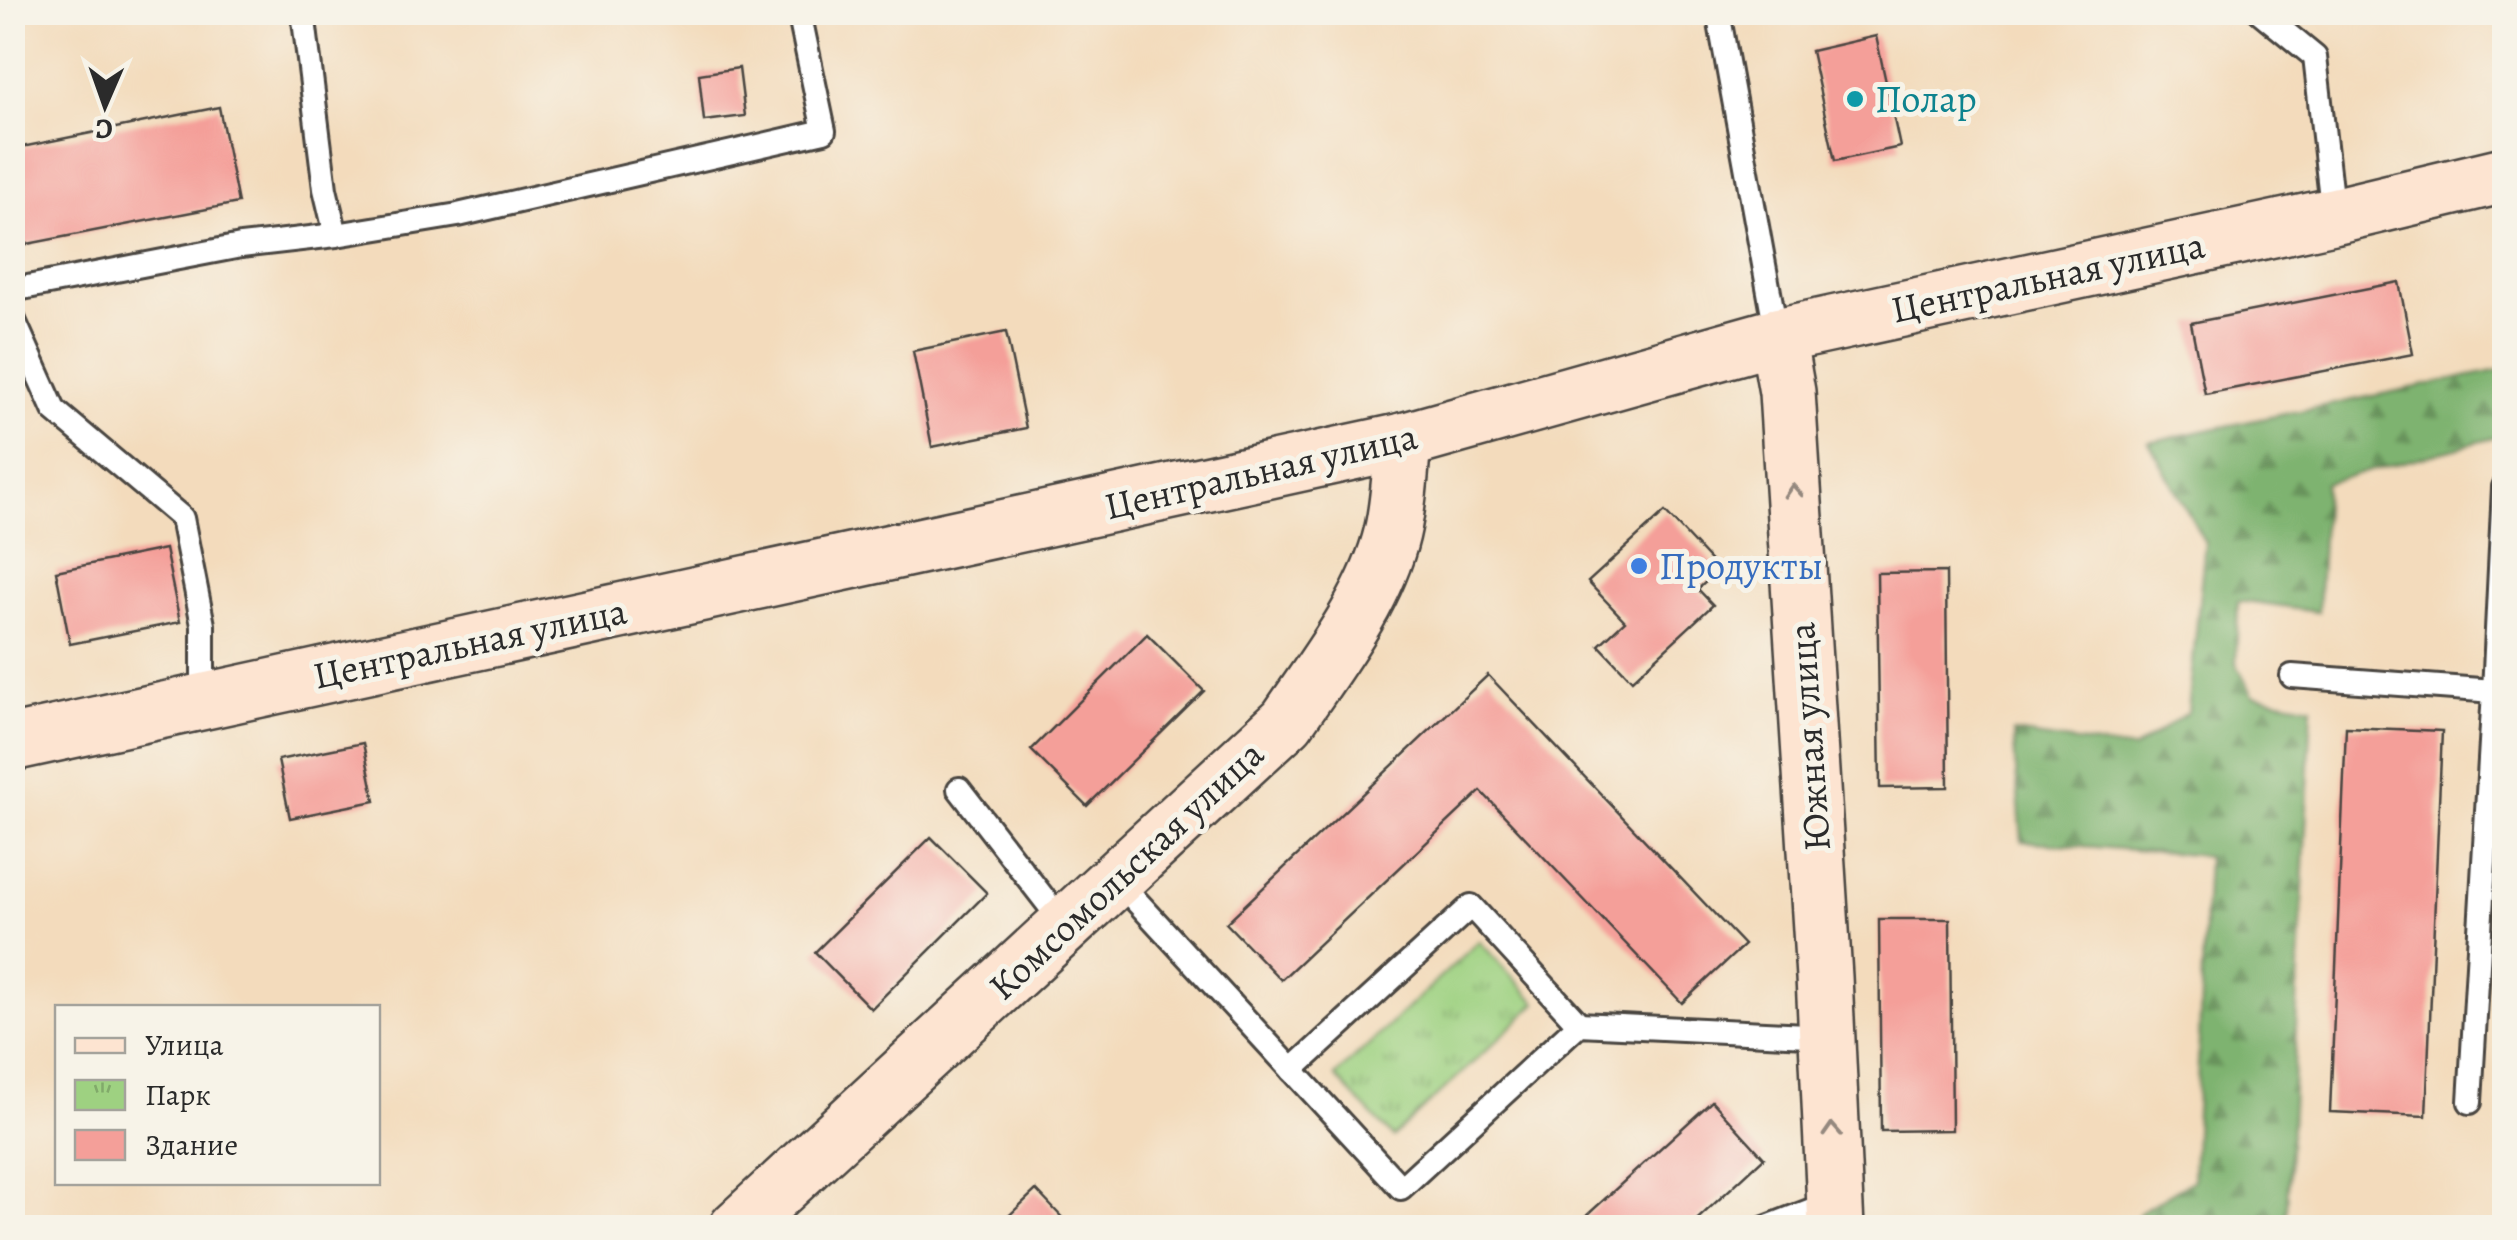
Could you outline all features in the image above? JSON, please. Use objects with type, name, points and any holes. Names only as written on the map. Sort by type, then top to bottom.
[{"type":"street","name":"Центральная улица","points":[[12,743],[1403,442],[1778,336],[2334,216],[2504,175]]},
{"type":"street","name":"Южная улица","points":[[1778,336],[1787,392],[1836,1214]]},
{"type":"street","name":"Комсомольская улица","points":[[737,1228],[1287,721],[1341,642],[1377,574],[1392,534],[1403,442]]},
{"type":"lane","points":[[303,12],[324,189],[336,236]]},
{"type":"lane","points":[[12,290],[241,246],[336,236],[458,215],[824,131],[799,12]]},
{"type":"lane","name":"Южная улица","points":[[1718,12],[1778,336]]},
{"type":"lane","points":[[2260,12],[2315,57],[2334,216]]},
{"type":"lane","points":[[12,316],[54,410],[182,518],[203,625],[203,701]]},
{"type":"lane","points":[[2470,1102],[2499,691],[2504,487]]},
{"type":"lane","points":[[2292,676],[2499,691]]},
{"type":"lane","points":[[959,788],[1066,927]]},
{"type":"lane","points":[[1117,880],[1401,1188],[1579,1024]]},
{"type":"lane","points":[[1292,1070],[1470,906],[1579,1024],[1827,1036]]},
{"type":"lane","points":[[1764,1228],[1836,1214]]},
{"type":"green space","points":[[2504,369],[2504,435],[2325,483],[2318,612],[2238,601],[2236,663],[2253,695],[2312,706],[2286,1227],[2138,1227],[2138,1213],[2193,1180],[2207,856],[2022,841],[2013,733],[2133,750],[2188,712],[2205,543],[2149,442]]},
{"type":"green space","points":[[1479,941],[1537,1003],[1393,1137],[1335,1076]]},
{"type":"building","name":"Полар","points":[[1876,36],[1900,147],[1835,161],[1811,51]]},
{"type":"building","points":[[739,68],[745,116],[704,121],[699,74]]},
{"type":"building","points":[[219,107],[238,203],[12,247],[12,149]]},
{"type":"building","points":[[2399,282],[2413,354],[2205,394],[2191,323]]},
{"type":"building","points":[[1006,332],[1026,428],[932,447],[913,351]]},
{"type":"building","points":[[1665,512],[1719,570],[1698,589],[1713,605],[1632,680],[1599,645],[1625,621],[1588,582]]},
{"type":"building","points":[[165,549],[180,622],[70,644],[56,571]]},
{"type":"building","points":[[1946,572],[1948,787],[1880,788],[1877,573]]},
{"type":"building","points":[[1147,634],[1204,691],[1087,806],[1031,750]]},
{"type":"building","points":[[1488,675],[1744,945],[1682,1003],[1481,791],[1281,980],[1226,923]]},
{"type":"building","points":[[2346,727],[2442,731],[2426,1116],[2330,1112]]},
{"type":"building","points":[[363,743],[375,801],[290,818],[278,760]]},
{"type":"building","points":[[931,837],[987,893],[871,1009],[815,952]]},
{"type":"building","points":[[1879,919],[1950,919],[1952,1130],[1881,1131]]},
{"type":"building","points":[[1712,1101],[1764,1158],[1688,1228],[1573,1228]]},
{"type":"building","points":[[1036,1190],[1072,1228],[996,1228]]},
{"type":"place","name":"Полар","points":[[1855,99]]},
{"type":"place","name":"Продукты","points":[[1639,566]]}]
